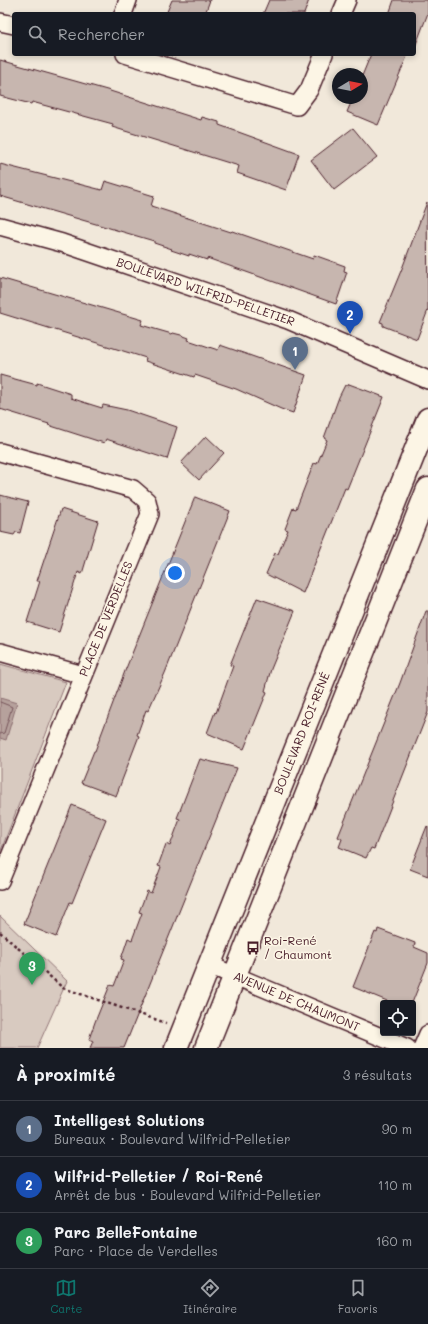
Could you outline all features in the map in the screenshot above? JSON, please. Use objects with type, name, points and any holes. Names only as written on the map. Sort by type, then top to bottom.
[{"type":"street","points":[[124,12],[128,0]]},
{"type":"street","points":[[342,12],[347,0]]},
{"type":"street","points":[[0,22],[12,25]]},
{"type":"street","points":[[132,56],[297,106],[309,90],[323,56]]},
{"type":"street","name":"BOULEVARD WILFRID-PELLETIER","points":[[0,226],[62,243],[288,320],[428,380]]},
{"type":"street","name":"BOULEVARD ROI-RENÉ","points":[[179,1038],[428,419]]},
{"type":"street","name":"PLACE DE VERDELLES","points":[[0,452],[133,489],[146,500],[150,514],[0,881]]},
{"type":"street","points":[[206,1048],[428,489]]},
{"type":"street","points":[[0,652],[83,675]]},
{"type":"street","name":"AVENUE DE CHAUMONT","points":[[209,965],[406,1048]]},
{"type":"street","points":[[422,1048],[428,1034]]},
{"type":"path","points":[[0,932],[63,988],[179,1038]]},
{"type":"shaded area","points":[[0,664],[66,682],[0,853]]},
{"type":"shaded area","points":[[0,916],[67,981],[37,1048],[0,1048]]},
{"type":"water","points":[[0,698],[17,703],[6,740],[0,738]]},
{"type":"building","points":[[172,0],[210,0],[206,12],[167,12]]},
{"type":"building","points":[[269,0],[309,0],[305,12],[264,12]]},
{"type":"building","points":[[394,0],[428,0],[428,13],[416,44],[416,12],[390,12]]},
{"type":"building","points":[[370,56],[407,56],[378,125],[347,112],[350,104],[368,104],[368,68],[365,68]]},
{"type":"building","points":[[0,60],[107,90],[201,120],[202,117],[219,122],[219,125],[299,154],[286,190],[237,173],[239,166],[112,127],[113,124],[32,102],[31,104],[0,96]]},
{"type":"building","points":[[353,128],[377,157],[334,190],[311,160]]},
{"type":"building","points":[[0,164],[102,190],[105,181],[154,196],[151,206],[231,232],[232,231],[313,259],[314,255],[345,266],[344,271],[347,272],[336,304],[207,258],[207,260],[189,254],[189,256],[154,243],[154,241],[0,196]]},
{"type":"building","points":[[427,202],[428,310],[417,339],[383,326],[383,323],[380,322]]},
{"type":"building","points":[[0,278],[143,320],[141,325],[172,334],[181,335],[189,338],[188,340],[218,350],[220,345],[306,375],[293,413],[236,389],[195,375],[194,377],[145,361],[146,358],[0,313]]},
{"type":"building","points":[[0,375],[37,385],[37,383],[71,394],[71,398],[102,408],[103,405],[127,410],[177,427],[167,459],[106,439],[104,443],[0,409]]},
{"type":"building","points":[[349,384],[384,397],[347,489],[345,488],[303,593],[266,574],[275,553],[278,554],[288,530],[285,529],[293,508],[296,509],[314,463],[317,464],[327,440],[324,438],[339,397],[345,385],[348,386]]},
{"type":"building","points":[[206,436],[224,453],[199,480],[181,463]]},
{"type":"building","points":[[0,495],[28,502],[20,533],[16,532],[14,535],[0,532]]},
{"type":"building","points":[[195,497],[230,511],[165,673],[148,711],[146,710],[137,735],[139,736],[116,796],[81,783]]},
{"type":"building","points":[[61,509],[98,521],[82,574],[78,572],[59,632],[27,622],[40,581],[37,581]]},
{"type":"building","points":[[257,598],[295,611],[271,669],[265,691],[267,692],[244,749],[207,733],[233,666],[230,665]]},
{"type":"building","points":[[426,611],[428,611],[428,712],[374,849],[371,848],[366,858],[339,847],[342,839],[338,837],[400,683]]},
{"type":"building","points":[[200,759],[237,768],[124,1048],[90,1048],[93,1041],[89,1039],[95,1022],[110,985],[114,986],[124,960],[121,959],[128,938],[132,940],[142,913],[139,912],[147,891],[151,893],[161,867],[158,866],[166,844],[170,846],[180,819],[177,818]]},
{"type":"building","points":[[72,805],[106,819],[72,903],[70,902],[56,937],[24,924]]},
{"type":"building","points":[[427,826],[428,827],[428,876],[410,869]]},
{"type":"building","points":[[378,929],[415,943],[414,947],[428,953],[428,963],[413,1000],[385,1000],[353,987],[375,932],[377,933]]},
{"type":"place","name":"Wilfrid-Pelletier / Roi-René","points":[[350,334]]},
{"type":"place","name":"Intelligest Solutions","points":[[295,370]]},
{"type":"place","name":"Roi-René / Chaumont","points":[[253,948]]},
{"type":"place","name":"Parc BelleFontaine","points":[[32,985]]}]
